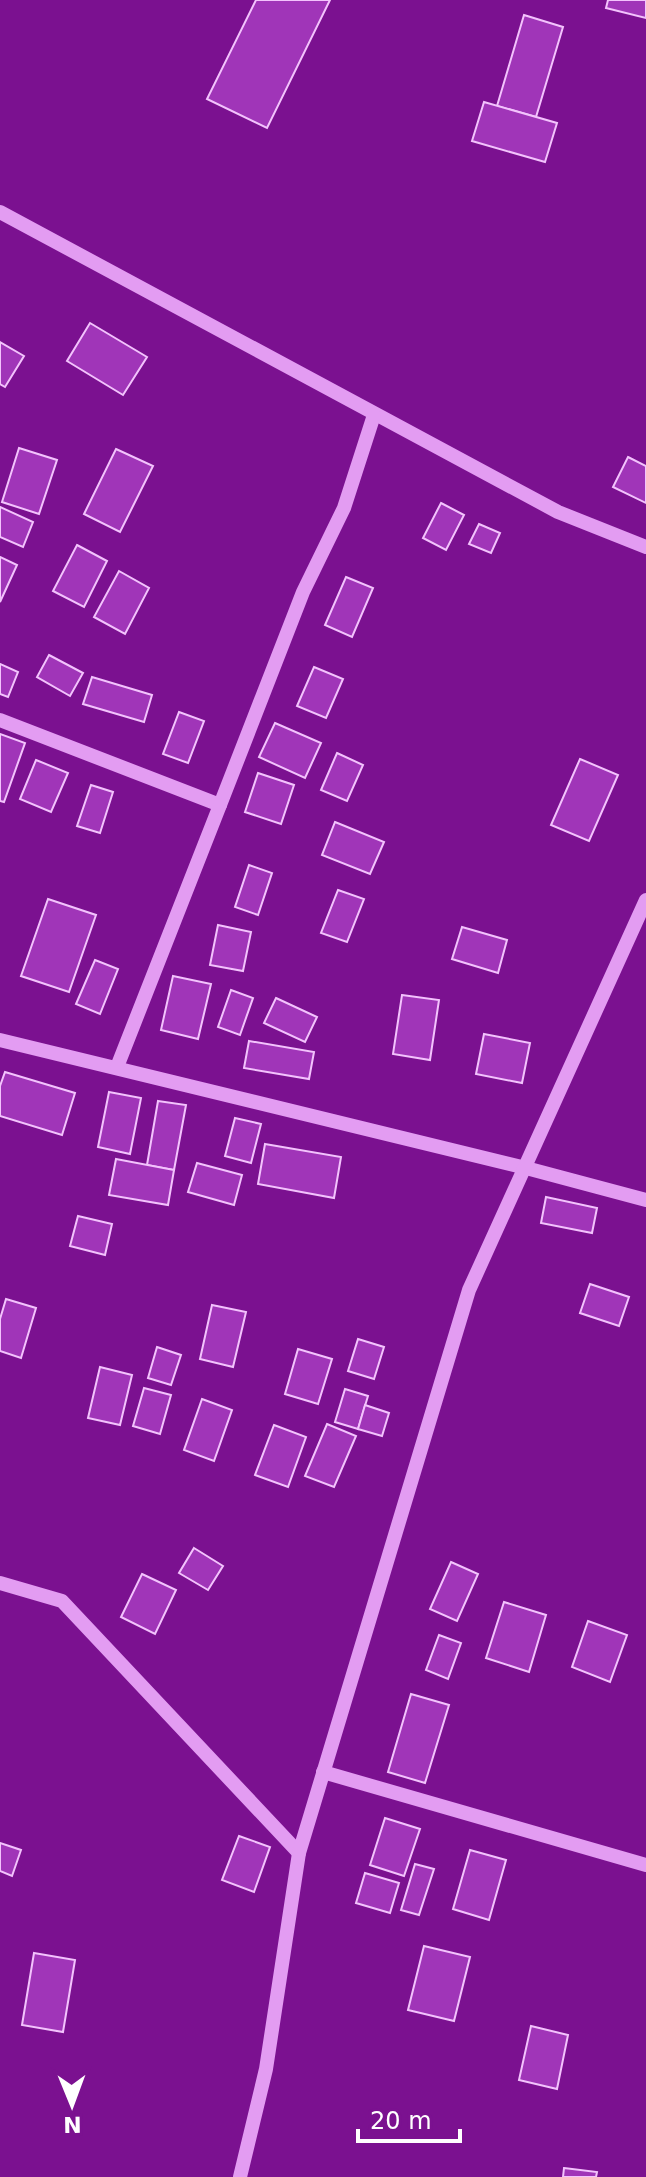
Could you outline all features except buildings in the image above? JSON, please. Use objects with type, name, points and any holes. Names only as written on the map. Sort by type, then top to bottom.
[{"type":"street","points":[[0,212],[558,512],[646,547]]},
{"type":"street","points":[[117,1067],[303,592],[344,508],[374,415]]},
{"type":"street","points":[[0,720],[220,805]]},
{"type":"street","points":[[240,2177],[266,2069],[299,1853],[469,1290],[646,900]]},
{"type":"street","points":[[0,1040],[646,1200]]},
{"type":"street","points":[[0,1583],[62,1601],[299,1853]]},
{"type":"street","points":[[323,1772],[646,1865]]}]
